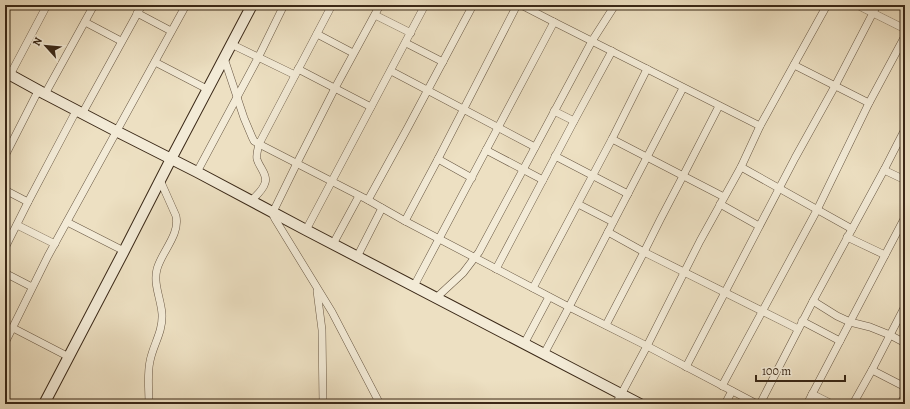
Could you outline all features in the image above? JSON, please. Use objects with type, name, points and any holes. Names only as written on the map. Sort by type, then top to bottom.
[{"type":"street","points":[[47,5],[8,73],[116,132],[197,172],[640,404]]},
{"type":"street","points":[[5,156],[94,5]]},
{"type":"street","points":[[5,248],[28,202],[142,5]]},
{"type":"street","points":[[5,343],[54,244],[186,5]]},
{"type":"street","points":[[44,404],[252,5]]},
{"type":"street","points":[[197,172],[258,58],[284,5]]},
{"type":"street","points":[[251,201],[262,188],[266,180],[258,160],[257,151],[259,144],[332,5]]},
{"type":"street","points":[[380,5],[353,53],[296,163],[273,212],[275,219],[332,312],[380,404]]},
{"type":"street","points":[[306,230],[425,5]]},
{"type":"street","points":[[368,200],[443,62],[472,5]]},
{"type":"street","points":[[404,221],[438,159],[517,5]]},
{"type":"street","points":[[521,5],[760,126]]},
{"type":"street","points":[[535,12],[538,5]]},
{"type":"street","points":[[436,298],[458,278],[475,258],[524,170],[592,41],[615,5]]},
{"type":"street","points":[[616,404],[648,346],[700,241],[740,167],[760,126],[826,5]]},
{"type":"street","points":[[857,5],[905,29]]},
{"type":"street","points":[[686,367],[724,292],[877,5]]},
{"type":"street","points":[[137,13],[172,31]]},
{"type":"street","points":[[375,15],[411,33]]},
{"type":"street","points":[[85,22],[121,41]]},
{"type":"street","points":[[414,286],[554,22]]},
{"type":"street","points":[[317,34],[353,53]]},
{"type":"street","points":[[722,386],[817,210],[869,103],[905,36]]},
{"type":"street","points":[[406,43],[443,62]]},
{"type":"street","points":[[231,44],[258,58],[335,88],[371,107]]},
{"type":"street","points":[[496,269],[612,51]]},
{"type":"street","points":[[224,58],[244,118],[252,137],[259,144],[332,181],[404,221],[549,297],[648,346],[758,404],[905,129]]},
{"type":"street","points":[[155,62],[207,89]]},
{"type":"street","points":[[794,65],[869,103]]},
{"type":"street","points":[[533,288],[593,176],[647,69]]},
{"type":"street","points":[[391,71],[535,147]]},
{"type":"street","points":[[544,354],[683,88]]},
{"type":"street","points":[[606,325],[719,106]]},
{"type":"street","points":[[554,111],[574,120]]},
{"type":"street","points":[[612,139],[724,197]]},
{"type":"street","points":[[486,150],[543,180]]},
{"type":"street","points":[[556,156],[628,194]]},
{"type":"street","points":[[438,159],[472,178]]},
{"type":"street","points":[[740,167],[852,229]]},
{"type":"street","points":[[884,170],[905,180]]},
{"type":"street","points":[[149,404],[149,368],[151,356],[161,328],[162,320],[156,282],[157,269],[177,227],[176,216],[160,180]]},
{"type":"street","points":[[5,190],[28,202]]},
{"type":"street","points":[[333,244],[359,196]]},
{"type":"street","points":[[578,204],[613,222]]},
{"type":"street","points":[[720,204],[759,226]]},
{"type":"street","points":[[357,256],[382,208]]},
{"type":"street","points":[[807,404],[905,217]]},
{"type":"street","points":[[66,222],[124,251]]},
{"type":"street","points":[[17,225],[54,244]]},
{"type":"street","points":[[608,232],[644,252],[798,329]]},
{"type":"street","points":[[847,237],[885,255]]},
{"type":"street","points":[[5,273],[32,287]]},
{"type":"street","points":[[316,287],[322,330],[323,404]]},
{"type":"street","points":[[524,344],[549,297]]},
{"type":"street","points":[[812,301],[850,322],[870,327],[905,343]]},
{"type":"street","points":[[853,404],[905,306]]},
{"type":"street","points":[[802,321],[840,341]]},
{"type":"street","points":[[13,328],[68,357]]},
{"type":"street","points":[[872,370],[905,387]]},
{"type":"street","points":[[725,404],[732,391]]},
{"type":"street","points":[[812,394],[832,404]]},
{"type":"street","points":[[900,404],[905,396]]}]
